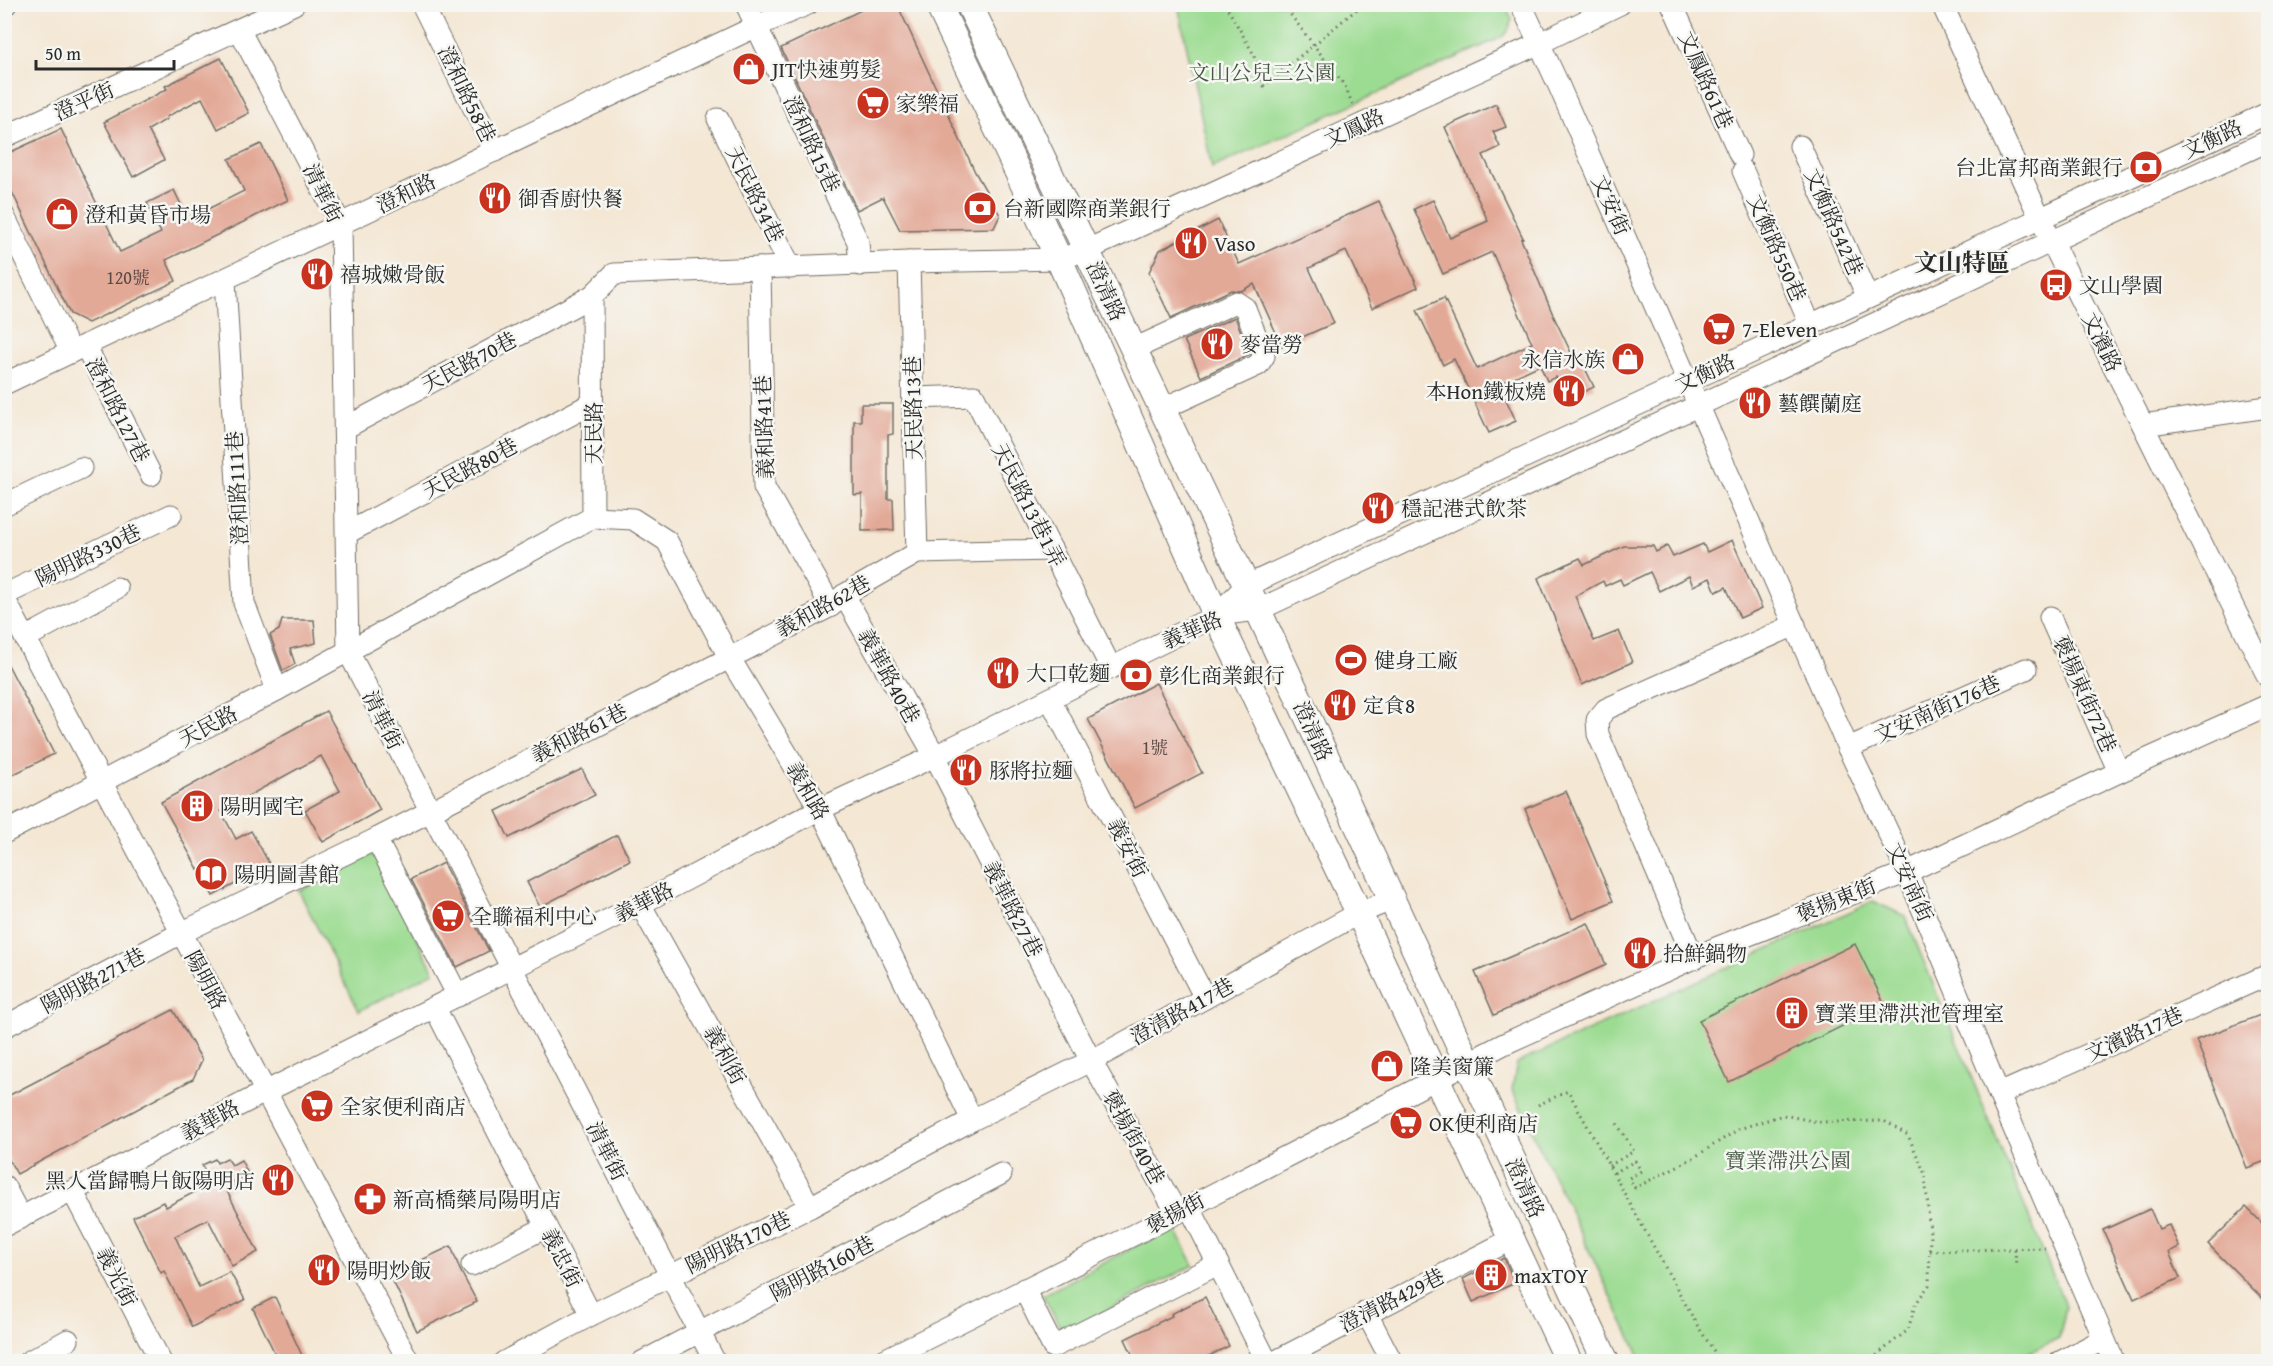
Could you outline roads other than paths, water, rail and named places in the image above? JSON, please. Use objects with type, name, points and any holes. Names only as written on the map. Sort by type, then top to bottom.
[{"type":"main road","name":"澄清路","points":[[938,4],[1059,259],[1216,615],[1359,913],[1569,1362]]},
{"type":"main road","name":"澄清路","points":[[969,4],[1258,610],[1606,1362]]},
{"type":"street","name":"澄平街","points":[[4,137],[240,31],[294,4]]},
{"type":"street","name":"澄和路58巷","points":[[422,4],[495,151]]},
{"type":"street","name":"澄和路15巷","points":[[746,4],[858,242],[860,265]]},
{"type":"street","name":"澄和路","points":[[4,384],[757,26],[808,4]]},
{"type":"street","name":"文安街","points":[[1521,4],[1699,406]]},
{"type":"street","name":"文鳳路","points":[[1087,250],[1540,43],[1620,4]]},
{"type":"street","name":"文鳳路61巷","points":[[1672,4],[1741,163]]},
{"type":"street","name":"文濱路","points":[[1942,4],[2040,218],[2268,677]]},
{"type":"street","name":"清華街","points":[[240,31],[341,225],[348,651],[715,1362]]},
{"type":"street","name":"文衡路","points":[[1216,615],[1246,586],[2268,113]]},
{"type":"street","name":"天民路34巷","points":[[718,119],[791,268]]},
{"type":"street","name":"文衡路","points":[[1258,610],[2268,141]]},
{"type":"street","name":"文衡路542巷","points":[[1800,146],[1868,298]]},
{"type":"street","name":"文衡路550巷","points":[[1741,163],[1810,324]]},
{"type":"street","name":"澄和路127巷","points":[[4,216],[151,475]]},
{"type":"street","points":[[592,296],[614,274],[909,262],[1059,259],[1087,250]]},
{"type":"street","name":"天民路13巷","points":[[909,262],[916,553]]},
{"type":"street","name":"義和路41巷","points":[[760,268],[764,487],[837,600]]},
{"type":"street","name":"澄和路111巷","points":[[225,280],[244,603],[277,690]]},
{"type":"street","name":"天民路70巷","points":[[345,428],[592,296]]},
{"type":"street","name":"天民路","points":[[4,833],[277,690],[593,517],[592,296]]},
{"type":"street","points":[[1134,349],[1236,302],[1245,308],[1264,356],[1258,365],[1162,409]]},
{"type":"street","name":"天民路13巷1弄","points":[[913,398],[974,396],[1111,668]]},
{"type":"street","name":"天民路80巷","points":[[346,533],[593,403]]},
{"type":"street","name":"文安南街","points":[[1699,406],[1848,748],[1907,872],[2114,1362]]},
{"type":"street","points":[[2143,425],[2268,407]]},
{"type":"street","points":[[4,505],[81,468]]},
{"type":"street","name":"陽明路330巷","points":[[4,597],[171,515]]},
{"type":"street","name":"義和路","points":[[593,517],[633,519],[666,541],[729,657],[820,809],[972,1120]]},
{"type":"street","points":[[916,553],[1052,550]]},
{"type":"street","name":"義和路62巷","points":[[729,657],[837,600],[916,553]]},
{"type":"street","points":[[25,638],[117,588]]},
{"type":"street","name":"陽明路","points":[[4,597],[409,1362]]},
{"type":"street","name":"義華路40巷","points":[[837,600],[935,756]]},
{"type":"street","name":"義華路","points":[[13,1222],[265,1092],[640,904],[820,809],[935,756],[1216,615],[1258,610]]},
{"type":"street","name":"褒揚東街72巷","points":[[2050,617],[2119,772]]},
{"type":"street","points":[[1694,959],[1598,734],[1597,720],[1606,709],[1795,626]]},
{"type":"street","name":"義和路61巷","points":[[376,839],[729,657]]},
{"type":"street","name":"文安南街176巷","points":[[1848,748],[2026,669]]},
{"type":"street","name":"義安街","points":[[1050,699],[1206,998]]},
{"type":"street","name":"褒揚東街","points":[[1468,1063],[1716,948],[1907,872],[2268,705]]},
{"type":"street","name":"義華路27巷","points":[[935,756],[1091,1061]]},
{"type":"street","points":[[376,839],[458,996]]},
{"type":"street","name":"陽明路271巷","points":[[4,1028],[181,933],[376,839]]},
{"type":"street","name":"澄清路417巷","points":[[972,1120],[1091,1061],[1359,913],[1391,900]]},
{"type":"street","name":"義利街","points":[[640,904],[810,1207]]},
{"type":"street","name":"文濱路17巷","points":[[1999,1094],[2268,975]]},
{"type":"street","name":"義忠街","points":[[435,1008],[591,1315]]},
{"type":"street","name":"褒揚街40巷","points":[[1091,1061],[1218,1264],[1267,1362]]},
{"type":"street","name":"褒揚街","points":[[880,1362],[1468,1063]]},
{"type":"street","name":"陽明路170巷","points":[[504,1362],[591,1315],[810,1207],[972,1120]]},
{"type":"street","name":"陽明路160巷","points":[[642,1362],[1001,1174]]},
{"type":"street","points":[[4,1186],[13,1222]]},
{"type":"street","name":"義光街","points":[[73,1192],[161,1362]]},
{"type":"street","points":[[472,1265],[546,1227]]},
{"type":"street","name":"澄清路429巷","points":[[1274,1362],[1366,1312],[1512,1239]]},
{"type":"street","points":[[1024,1289],[1053,1347],[1218,1264]]},
{"type":"street","points":[[1366,1312],[1392,1362]]},
{"type":"street","points":[[2060,1362],[2104,1339]]},
{"type":"street","points":[[28,1362],[68,1340]]},
{"type":"place","name":"JIT快速剪髮","points":[[749,69]]},
{"type":"place","name":"家樂福","points":[[873,103]]},
{"type":"place","name":"台北富邦商業銀行","points":[[2146,167]]},
{"type":"place","name":"御香廚快餐","points":[[495,198]]},
{"type":"place","name":"台新國際商業銀行","points":[[980,208]]},
{"type":"place","name":"澄和黃昏市場","points":[[62,214]]},
{"type":"place","name":"Vaso","points":[[1191,243]]},
{"type":"place","name":"禧城嫩骨飯","points":[[317,274]]},
{"type":"place","name":"文山學園","points":[[2056,285]]},
{"type":"place","name":"7-Eleven","points":[[1719,329]]},
{"type":"place","name":"麥當勞","points":[[1217,344]]},
{"type":"place","name":"永信水族","points":[[1628,359]]},
{"type":"place","name":"本Hon鐵板燒","points":[[1569,391]]},
{"type":"place","name":"藝饌蘭庭","points":[[1755,403]]},
{"type":"place","name":"穩記港式飲茶","points":[[1378,508]]},
{"type":"place","name":"健身工廠","points":[[1351,660]]},
{"type":"place","name":"大口乾麵","points":[[1003,673]]},
{"type":"place","name":"彰化商業銀行","points":[[1136,675]]},
{"type":"place","name":"定食8","points":[[1340,705]]},
{"type":"place","name":"豚將拉麵","points":[[966,770]]},
{"type":"place","name":"陽明國宅","points":[[197,806]]},
{"type":"place","name":"陽明圖書館","points":[[211,874]]},
{"type":"place","name":"全聯福利中心","points":[[448,916]]},
{"type":"place","name":"拾鮮鍋物","points":[[1640,953]]},
{"type":"place","name":"寶業里滯洪池管理室","points":[[1792,1013]]},
{"type":"place","name":"隆美窗簾","points":[[1387,1066]]},
{"type":"place","name":"全家便利商店","points":[[317,1106]]},
{"type":"place","name":"OK便利商店","points":[[1406,1123]]},
{"type":"place","name":"黑人當歸鴨片飯陽明店","points":[[278,1180]]},
{"type":"place","name":"新高橋藥局陽明店","points":[[370,1199]]},
{"type":"place","name":"陽明炒飯","points":[[324,1270]]},
{"type":"place","name":"maxTOY","points":[[1491,1275]]},
{"type":"district","name":"文山特區","points":[[1962,262]]},
{"type":"park label","name":"文山公兒三公園","points":[[1262,72]]},
{"type":"park label","name":"寶業滯洪公園","points":[[1788,1160]]}]
